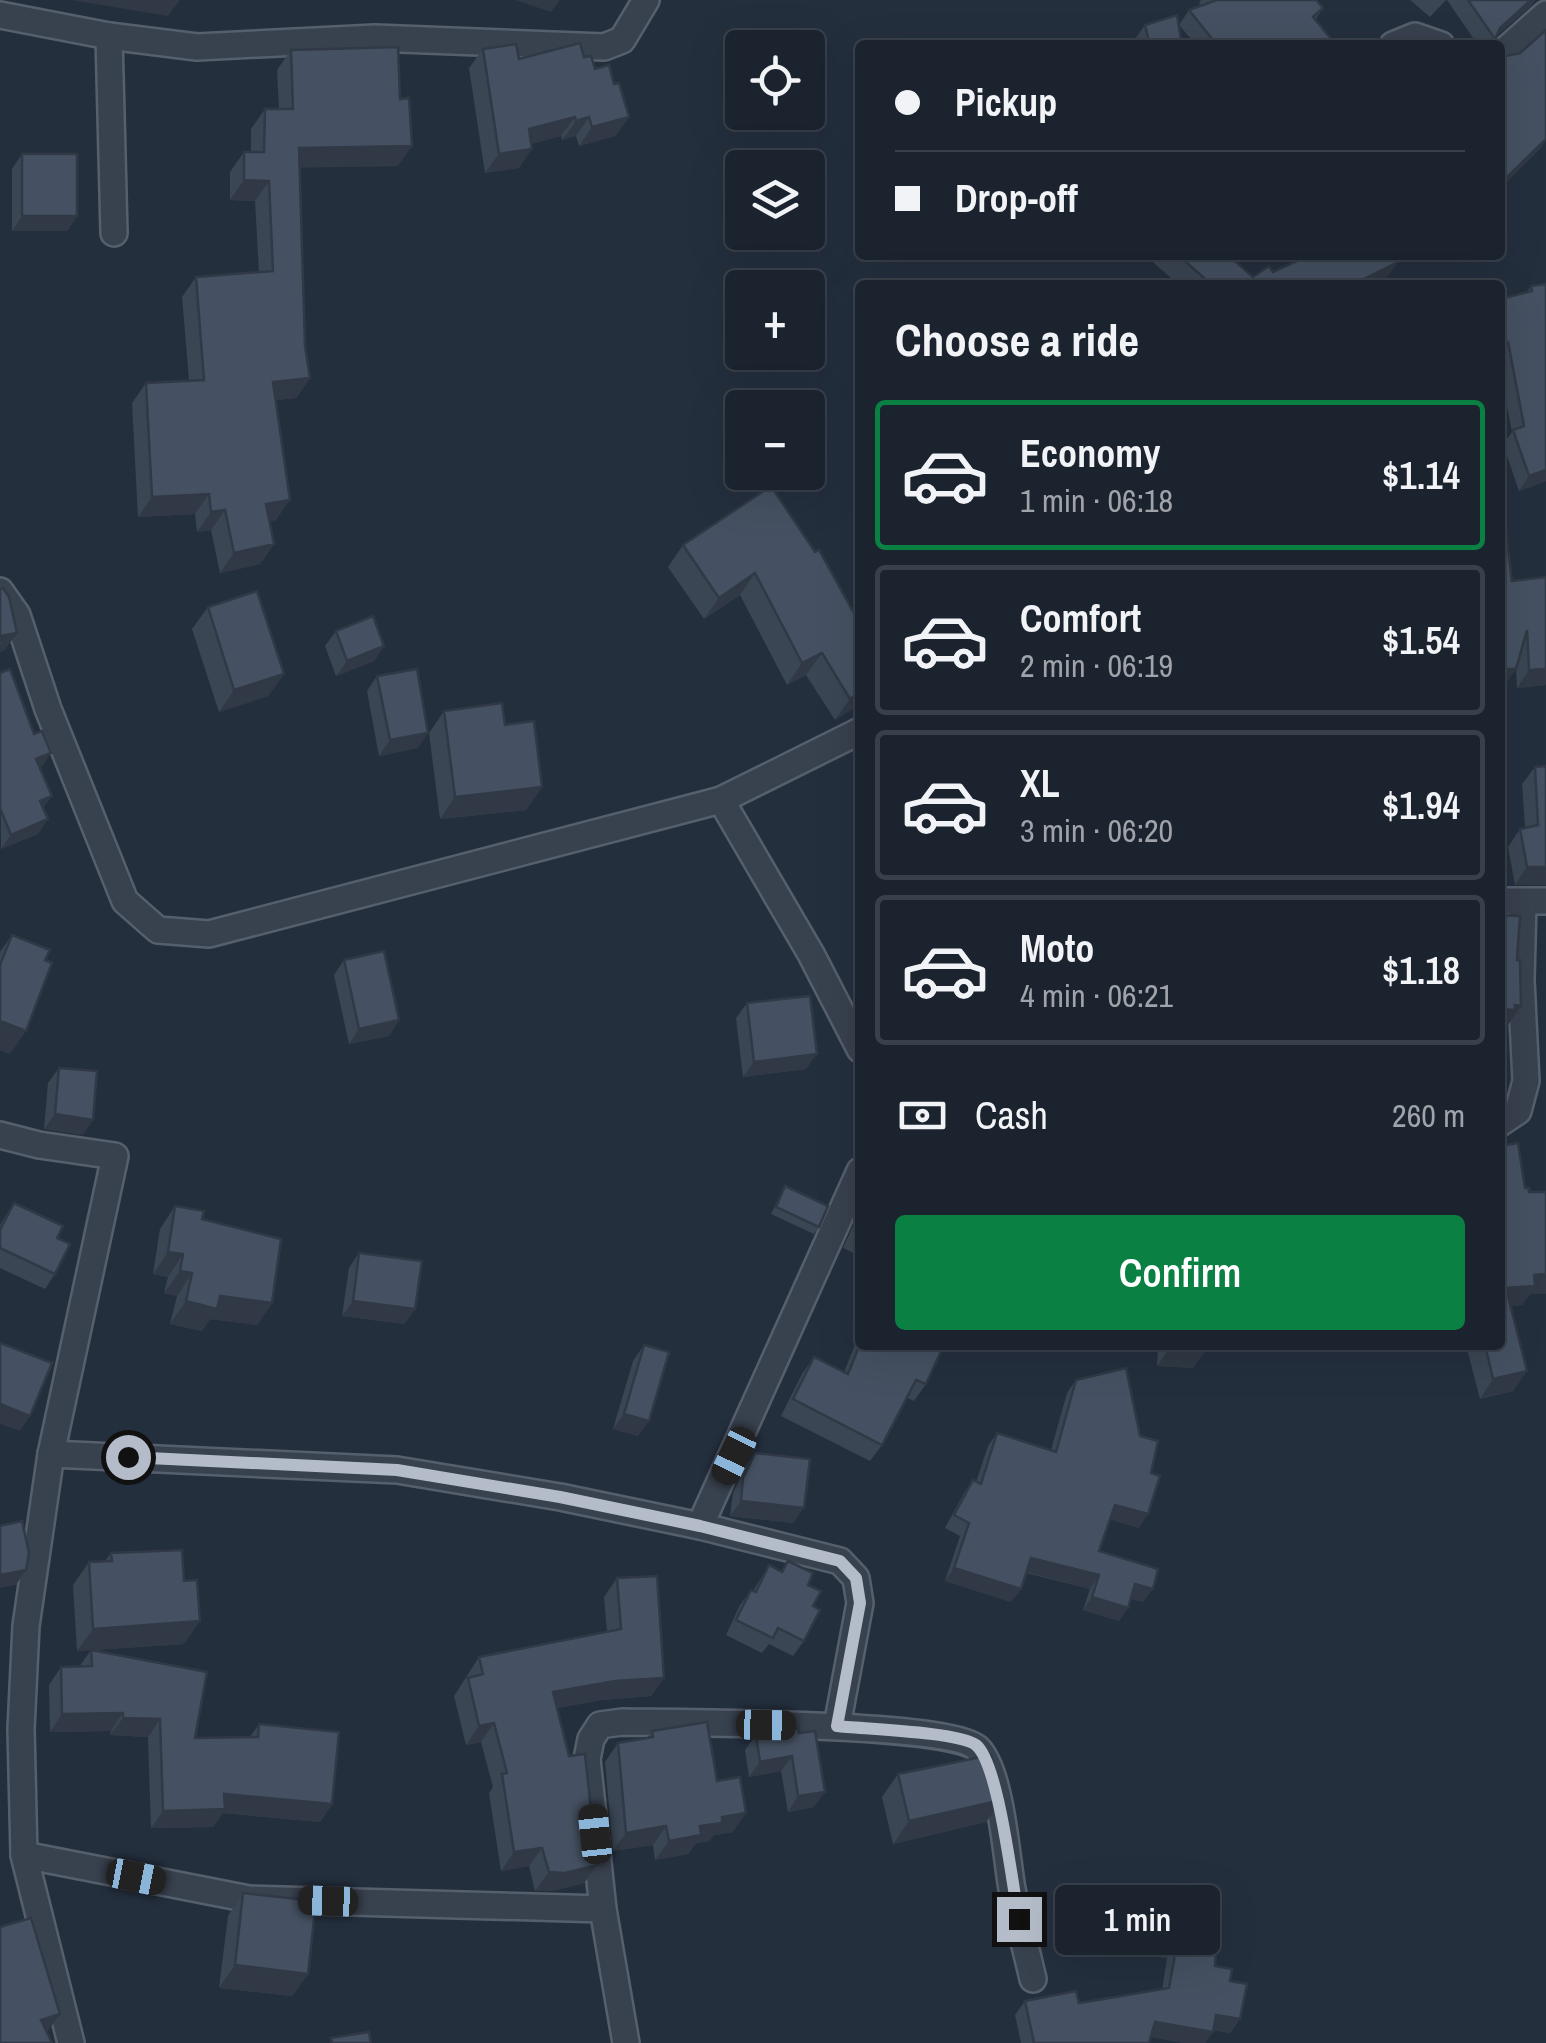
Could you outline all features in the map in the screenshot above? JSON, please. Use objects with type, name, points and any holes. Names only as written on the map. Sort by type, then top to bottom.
[{"type":"street","points":[[0,15],[110,36],[198,47],[374,38],[604,47],[622,40],[646,0]]},
{"type":"street","points":[[1505,51],[1546,14]]},
{"type":"street","points":[[110,36],[114,232]]},
{"type":"street","points":[[0,591],[16,615],[48,709],[125,900],[158,930],[209,934],[720,800],[855,733]]},
{"type":"street","points":[[720,800],[811,954],[855,1039]]},
{"type":"street","points":[[1505,1120],[1518,1111],[1526,1081],[1521,980],[1523,902]]},
{"type":"street","points":[[0,1136],[115,1156],[51,1454],[26,1626],[21,1728],[24,1855],[71,2043]]},
{"type":"street","points":[[700,1526],[855,1182]]},
{"type":"street","points":[[51,1454],[397,1470],[560,1497],[840,1561],[856,1578],[860,1603],[837,1726]]},
{"type":"street","points":[[626,2043],[603,1909],[587,1758],[591,1739],[600,1725],[622,1722],[837,1726],[957,1738],[976,1745],[987,1761],[1003,1823],[1012,1889],[1033,1978]]},
{"type":"street","points":[[24,1855],[249,1898],[603,1909]]},
{"type":"building","points":[[1217,0],[1316,0],[1323,8],[1313,17],[1332,40],[1213,40],[1189,10]]},
{"type":"building","points":[[1468,0],[1531,0],[1500,28],[1495,39]]},
{"type":"building","points":[[1177,15],[1181,40],[1149,40],[1145,25]]},
{"type":"building","points":[[1546,30],[1546,139],[1505,179],[1505,55],[1520,53]]},
{"type":"building","points":[[580,43],[584,57],[591,56],[595,69],[609,65],[629,117],[592,127],[589,117],[576,121],[575,117],[529,129],[532,149],[499,154],[483,49],[516,44],[519,59]]},
{"type":"building","points":[[398,47],[400,99],[409,98],[412,146],[299,148],[305,346],[310,378],[273,382],[290,500],[266,504],[274,544],[234,553],[225,510],[211,512],[209,494],[152,497],[146,383],[204,380],[196,277],[273,271],[269,181],[244,180],[244,152],[264,152],[265,109],[293,109],[291,50]]},
{"type":"building","points":[[22,154],[77,154],[77,216],[22,216]]},
{"type":"building","points":[[1184,260],[1234,260],[1253,277],[1269,266],[1273,272],[1299,260],[1398,262],[1362,280],[1206,280]]},
{"type":"building","points":[[1546,284],[1546,470],[1529,476],[1513,430],[1524,426],[1508,342],[1505,343],[1505,298],[1532,291],[1531,286]]},
{"type":"building","points":[[765,490],[774,490],[815,552],[819,550],[855,615],[855,696],[850,699],[822,653],[802,663],[755,573],[719,598],[683,545]]},
{"type":"building","points":[[1505,524],[1512,581],[1546,577],[1546,669],[1529,670],[1527,630],[1516,669],[1505,669]]},
{"type":"building","points":[[3,588],[9,597],[17,633],[0,636]]},
{"type":"building","points":[[257,591],[284,674],[234,690],[208,607]]},
{"type":"building","points":[[373,616],[384,646],[347,661],[336,631]]},
{"type":"building","points":[[10,669],[34,734],[42,731],[51,753],[36,759],[52,796],[40,801],[48,819],[11,835],[0,808],[0,673]]},
{"type":"building","points":[[417,669],[428,733],[390,740],[377,676]]},
{"type":"building","points":[[502,703],[505,725],[534,721],[542,787],[455,797],[444,711]]},
{"type":"building","points":[[1546,766],[1546,867],[1527,867],[1520,829],[1538,825],[1535,767]]},
{"type":"building","points":[[1505,915],[1520,916],[1517,960],[1521,1006],[1515,1005],[1515,1010],[1505,1009]]},
{"type":"building","points":[[12,935],[50,950],[45,960],[52,963],[26,1031],[0,1021],[0,965]]},
{"type":"building","points":[[384,951],[399,1020],[359,1029],[344,960]]},
{"type":"building","points":[[810,996],[817,1054],[754,1062],[747,1003]]},
{"type":"building","points":[[59,1068],[97,1071],[93,1120],[55,1114]]},
{"type":"building","points":[[1518,1143],[1525,1188],[1529,1192],[1546,1192],[1546,1274],[1534,1275],[1535,1286],[1506,1288],[1527,1371],[1493,1379],[1486,1350],[1505,1350],[1505,1145]]},
{"type":"building","points":[[785,1186],[828,1206],[819,1227],[776,1207]]},
{"type":"building","points":[[14,1203],[63,1226],[57,1238],[70,1244],[55,1274],[0,1248],[0,1230]]},
{"type":"building","points":[[175,1206],[204,1211],[202,1219],[281,1239],[272,1303],[220,1296],[217,1309],[186,1301],[192,1273],[180,1271],[183,1254],[168,1252]]},
{"type":"building","points":[[359,1253],[422,1261],[415,1309],[353,1301]]},
{"type":"building","points":[[0,1343],[52,1363],[30,1416],[0,1404]]},
{"type":"building","points":[[644,1345],[669,1352],[649,1421],[624,1414]]},
{"type":"building","points":[[858,1350],[942,1350],[926,1384],[916,1380],[882,1445],[793,1399],[814,1357],[848,1374]]},
{"type":"building","points":[[1126,1368],[1140,1436],[1158,1441],[1151,1473],[1160,1476],[1148,1514],[1115,1505],[1099,1551],[1158,1569],[1153,1589],[1135,1584],[1128,1608],[1092,1597],[1099,1575],[1031,1558],[1021,1589],[954,1568],[969,1523],[954,1515],[973,1480],[981,1484],[997,1433],[1056,1452],[1076,1380]]},
{"type":"building","points":[[755,1453],[810,1459],[804,1508],[741,1501],[743,1478]]},
{"type":"building","points":[[22,1521],[29,1553],[26,1570],[0,1575],[0,1526]]},
{"type":"building","points":[[182,1550],[184,1581],[197,1580],[200,1621],[93,1629],[89,1562],[112,1561],[111,1553]]},
{"type":"building","points":[[788,1561],[813,1573],[808,1585],[821,1591],[813,1606],[820,1610],[804,1641],[778,1628],[773,1638],[736,1620],[769,1565],[782,1572]]},
{"type":"building","points":[[657,1576],[664,1678],[615,1681],[553,1692],[569,1756],[585,1754],[597,1865],[565,1873],[549,1872],[542,1848],[514,1852],[502,1774],[507,1773],[494,1723],[479,1726],[468,1678],[483,1674],[479,1657],[621,1629],[617,1578]]},
{"type":"building","points":[[91,1650],[207,1672],[195,1738],[258,1737],[259,1724],[339,1732],[332,1804],[224,1794],[225,1809],[163,1811],[160,1719],[123,1718],[123,1713],[62,1714],[61,1667],[92,1666]]},
{"type":"building","points":[[707,1722],[717,1781],[740,1777],[746,1813],[722,1817],[722,1823],[700,1826],[701,1835],[669,1841],[666,1826],[626,1833],[618,1743],[653,1737],[652,1731]]},
{"type":"building","points":[[798,1728],[799,1733],[815,1731],[825,1792],[798,1796],[792,1756],[760,1762],[756,1735]]},
{"type":"building","points":[[991,1755],[1002,1800],[909,1821],[898,1774]]},
{"type":"building","points":[[243,1893],[316,1901],[308,1974],[235,1965]]},
{"type":"building","points":[[1174,1910],[1209,1913],[1209,1923],[1218,1924],[1215,1966],[1232,1969],[1230,1981],[1247,1984],[1240,2019],[1216,2015],[1213,2032],[1155,2022],[1149,2043],[1034,2043],[1025,2001],[1076,1991],[1079,2003],[1169,1988],[1177,1944],[1171,1944]]},
{"type":"building","points":[[31,1918],[60,2014],[41,2020],[52,2043],[0,2043],[0,1927]]},
{"type":"building","points":[[369,2032],[371,2043],[332,2043],[331,2038]]},
{"type":"route","points":[[128,1457],[397,1470],[560,1497],[840,1561],[856,1578],[860,1603],[837,1726],[957,1738],[976,1745],[987,1761],[1003,1823],[1019,1919]]}]
